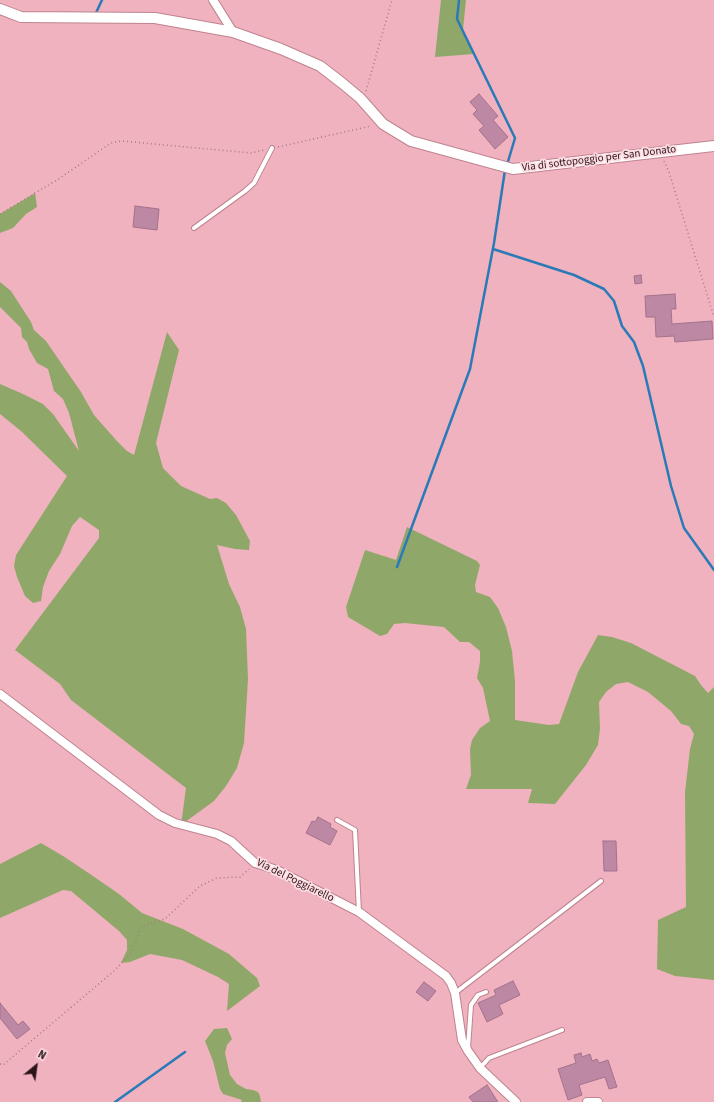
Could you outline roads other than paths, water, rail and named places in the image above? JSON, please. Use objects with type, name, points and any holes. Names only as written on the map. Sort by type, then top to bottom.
[{"type":"street","points":[[213,0],[233,32]]},
{"type":"street","name":"Via di sottopoggio per San Donato","points":[[0,10],[21,17],[155,18],[233,32],[281,49],[320,66],[360,98],[383,124],[411,141],[506,167],[524,168],[714,146]]},
{"type":"street","name":"Via del Poggiarello","points":[[0,694],[159,815],[176,823],[216,834],[231,841],[255,863],[277,870],[358,912],[446,976],[455,993],[462,1040],[468,1051],[480,1068],[516,1102]]},
{"type":"street","points":[[587,1102],[598,1102]]},
{"type":"lane","points":[[194,228],[254,183],[272,148]]},
{"type":"lane","points":[[337,820],[355,830],[358,912]]},
{"type":"lane","points":[[455,993],[601,881]]},
{"type":"lane","points":[[468,1051],[471,1005],[478,995],[486,992]]},
{"type":"lane","points":[[480,1068],[489,1058],[562,1030]]},
{"type":"waterway","points":[[95,15],[102,0]]},
{"type":"waterway","points":[[459,0],[457,19],[515,138],[507,165]]},
{"type":"waterway","points":[[397,567],[470,369],[494,243],[505,170]]},
{"type":"waterway","points":[[493,249],[574,275],[604,289],[614,301],[622,326],[634,342],[643,366],[671,486],[684,528],[714,570]]},
{"type":"waterway","points":[[115,1102],[185,1052]]}]
